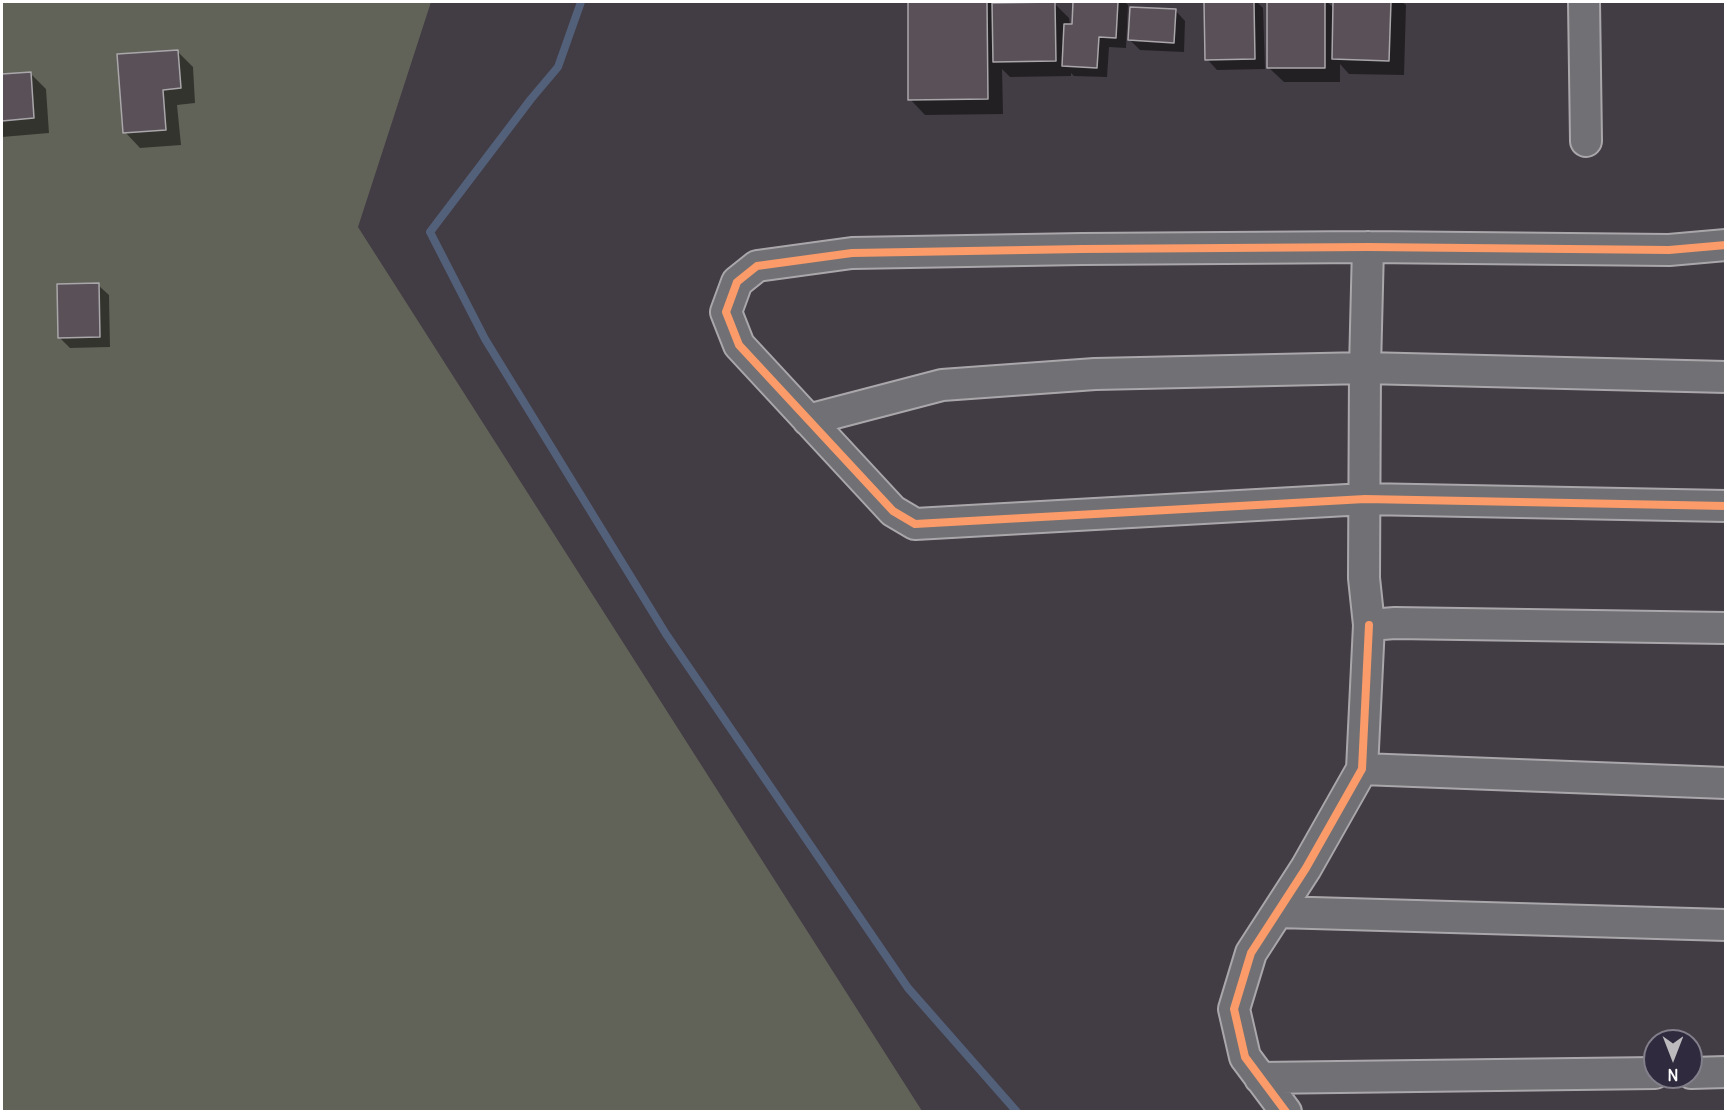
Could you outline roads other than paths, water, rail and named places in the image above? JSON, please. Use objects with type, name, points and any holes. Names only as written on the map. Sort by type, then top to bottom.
[{"type":"street","points":[[1584,2],[1586,141]]},
{"type":"street","points":[[1725,245],[1669,250],[1368,247],[852,253],[757,266],[737,282],[726,312],[739,345],[893,512],[915,524],[1365,499],[1725,506]]},
{"type":"street","points":[[1286,1112],[1245,1056],[1234,1009],[1251,953],[1306,868],[1362,769],[1369,625],[1364,578],[1368,247]]},
{"type":"street","points":[[808,420],[942,385],[1095,374],[1365,368],[1725,377]]},
{"type":"street","points":[[1369,625],[1395,623],[1725,628]]},
{"type":"street","points":[[1362,769],[1725,783]]},
{"type":"street","points":[[1278,912],[1725,925]]},
{"type":"street","points":[[1703,1073],[1725,1072]]},
{"type":"street","points":[[1260,1078],[1643,1073]]},
{"type":"waterway","points":[[581,2],[558,67],[430,232],[485,339],[666,634],[908,988],[1017,1112]]}]
